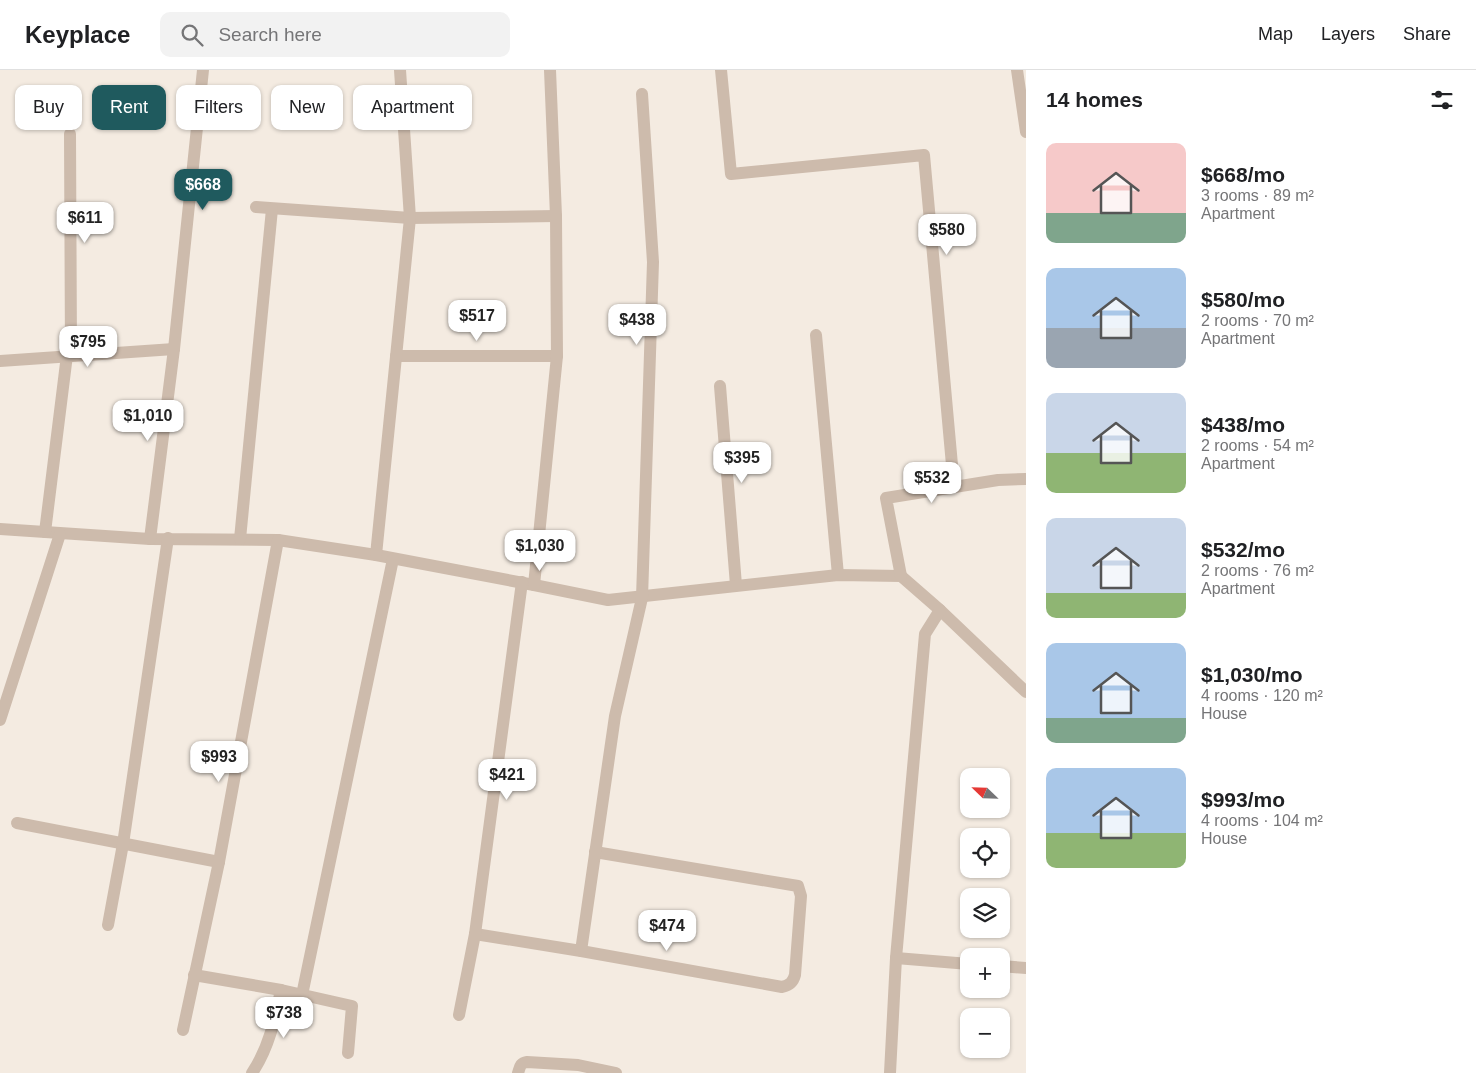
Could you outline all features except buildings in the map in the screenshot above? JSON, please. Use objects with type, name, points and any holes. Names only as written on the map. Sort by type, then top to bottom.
[{"type":"street","points":[[150,539],[174,349],[203,70]]},
{"type":"street","points":[[376,555],[410,218],[400,70]]},
{"type":"street","points":[[459,1015],[475,934],[528,584],[557,356],[556,216],[550,70]]},
{"type":"street","points":[[721,70],[731,174],[924,155],[954,487]]},
{"type":"street","points":[[1017,70],[1025,114],[1026,132]]},
{"type":"street","points":[[581,951],[615,716],[642,598],[654,262],[642,94]]},
{"type":"street","points":[[45,532],[69,355],[70,134]]},
{"type":"street","points":[[256,208],[410,218],[556,216]]},
{"type":"street","points":[[240,538],[272,209]]},
{"type":"street","points":[[816,335],[838,575]]},
{"type":"street","points":[[0,361],[174,349]]},
{"type":"street","points":[[396,356],[557,356]]},
{"type":"street","points":[[720,386],[736,585]]},
{"type":"street","points":[[1026,479],[998,480],[886,498],[901,576],[940,610],[1026,692]]},
{"type":"street","points":[[0,529],[150,539],[240,538],[278,540],[376,555],[608,600],[642,598],[736,585],[838,575],[901,576]]},
{"type":"street","points":[[0,720],[60,534]]},
{"type":"street","points":[[108,925],[168,538]]},
{"type":"street","points":[[183,1030],[219,862],[278,540]]},
{"type":"street","points":[[302,995],[393,559]]},
{"type":"street","points":[[890,1073],[896,958],[925,634],[940,610]]},
{"type":"street","points":[[18,823],[219,862]]},
{"type":"street","points":[[475,934],[782,987],[788,986],[793,981],[802,896],[798,886],[595,852]]},
{"type":"street","points":[[896,958],[960,963]]},
{"type":"street","points":[[1010,967],[1026,968]]},
{"type":"street","points":[[194,975],[281,990],[352,1006],[348,1053]]},
{"type":"street","points":[[252,1073],[273,1032],[281,990]]},
{"type":"street","points":[[518,1073],[520,1065],[523,1062],[527,1062],[578,1064],[616,1073]]}]
